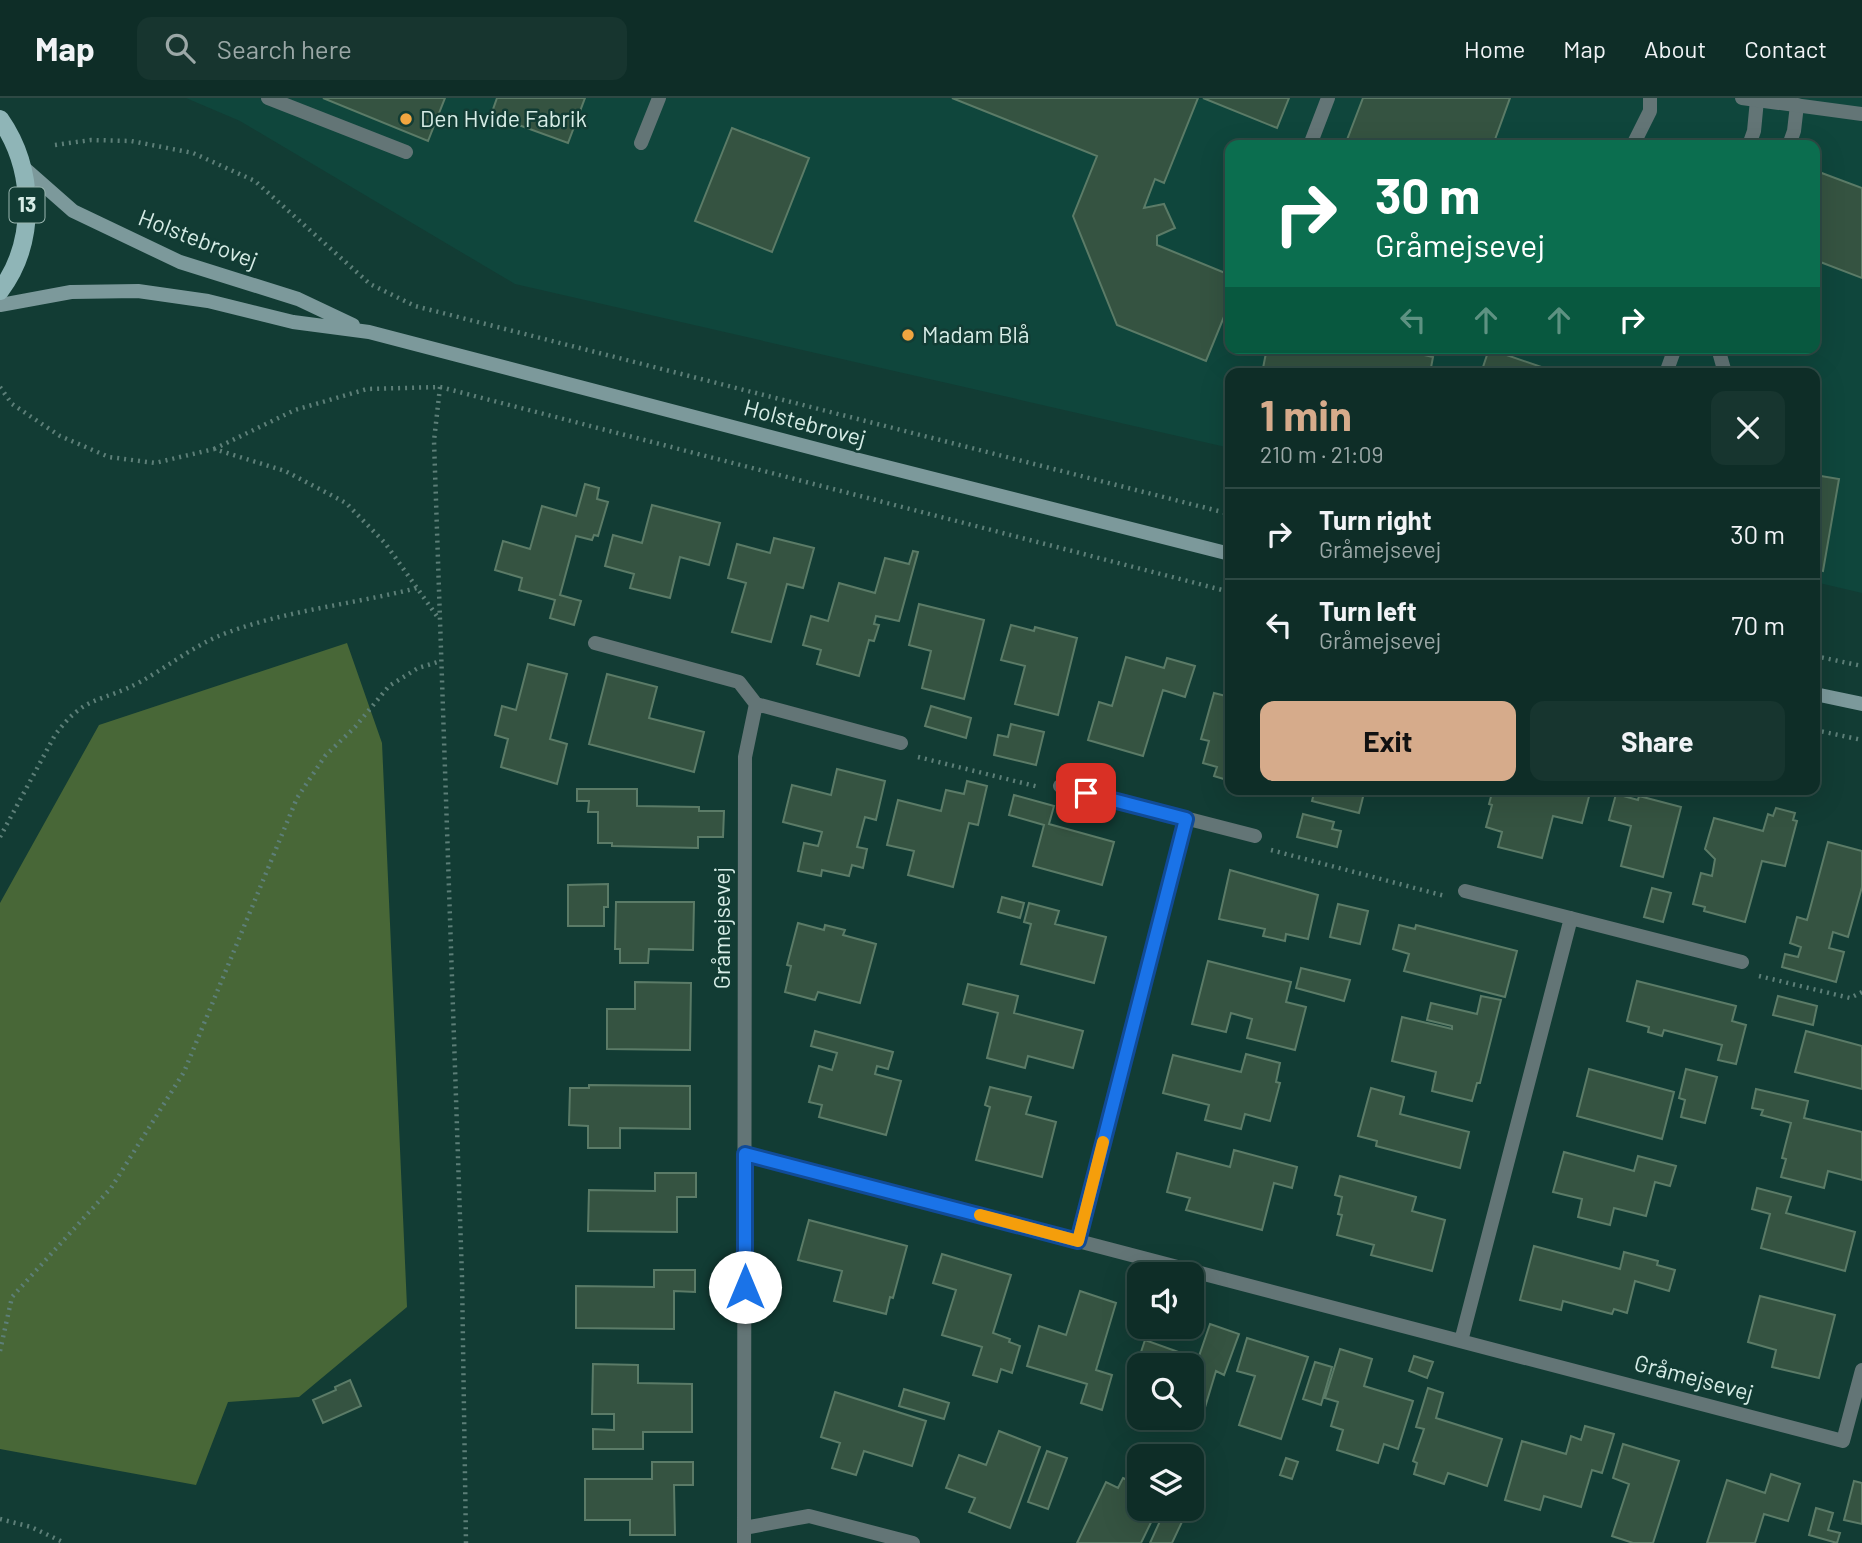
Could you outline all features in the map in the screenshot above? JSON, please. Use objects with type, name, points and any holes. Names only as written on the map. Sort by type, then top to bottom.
[{"type":"main road","name":"13","points":[[0,291],[15,265],[23,242],[27,204],[23,167],[3,121]]},
{"type":"street","points":[[268,98],[406,152]]},
{"type":"street","points":[[641,143],[659,98]]},
{"type":"street","points":[[1312,140],[1328,98]]},
{"type":"street","points":[[1636,140],[1650,111],[1650,98]]},
{"type":"street","points":[[1742,98],[1862,114]]},
{"type":"street","points":[[1751,140],[1757,100]]},
{"type":"street","points":[[1791,140],[1797,106]]},
{"type":"street","name":"Holstebrovej","points":[[23,167],[73,211],[180,262],[298,299],[369,332]]},
{"type":"street","name":"Holstebrovej","points":[[0,305],[71,292],[138,291],[208,301],[293,321],[369,332],[1225,553]]},
{"type":"street","points":[[595,643],[739,682],[756,704],[901,743]]},
{"type":"street","points":[[1820,695],[1862,704]]},
{"type":"street","name":"Gråmejsevej","points":[[744,1543],[744,757],[756,704]]},
{"type":"street","points":[[1060,786],[1255,836]]},
{"type":"street","points":[[1078,1241],[1186,819]]},
{"type":"street","points":[[1465,891],[1742,962]]},
{"type":"street","points":[[1461,1341],[1571,918]]},
{"type":"street","name":"Gråmejsevej","points":[[745,1154],[1843,1441],[1862,1370]]},
{"type":"street","points":[[744,1528],[809,1516],[913,1543]]},
{"type":"path","points":[[55,145],[91,141],[131,141],[194,153],[255,181],[370,284],[415,306],[1225,513]]},
{"type":"path","points":[[0,387],[12,404],[60,436],[109,457],[155,463],[214,449],[295,410],[367,389],[440,387],[1225,591]]},
{"type":"path","points":[[440,387],[434,440],[461,1263],[466,1543]]},
{"type":"path","points":[[214,449],[285,471],[346,503],[385,543],[440,620]]},
{"type":"path","points":[[0,837],[55,735],[67,719],[95,699],[137,684],[226,633],[303,611],[379,598],[417,588]]},
{"type":"path","points":[[1820,657],[1862,666]]},
{"type":"path","points":[[0,1351],[12,1297],[111,1188],[184,1072],[297,798],[325,756],[355,727],[389,686],[418,668],[441,662]]},
{"type":"path","points":[[1820,731],[1862,740]]},
{"type":"path","points":[[901,743],[909,754],[1039,788],[1060,786]]},
{"type":"path","points":[[1255,836],[1264,848],[1439,895],[1453,898],[1465,891]]},
{"type":"path","points":[[1742,962],[1755,975],[1850,998],[1862,992]]},
{"type":"path","points":[[0,1519],[31,1527],[65,1543]]},
{"type":"shaded area","points":[[186,98],[1862,98],[1862,593],[1820,583],[1820,368],[1225,368],[1225,447],[515,284],[240,121]]},
{"type":"shaded area","points":[[347,643],[382,743],[407,1307],[299,1397],[228,1402],[196,1485],[0,1449],[0,903],[99,725]]},
{"type":"building","name":"Den Hvide Fabrik","points":[[323,98],[445,98],[428,141]]},
{"type":"building","points":[[497,98],[585,98],[568,143],[491,115]]},
{"type":"building","points":[[952,98],[1198,98],[1164,183],[1155,179],[1144,208],[1164,204],[1175,228],[1157,236],[1157,245],[1225,273],[1225,314],[1206,361],[1117,325],[1073,216],[1097,156]]},
{"type":"building","points":[[1203,98],[1289,98],[1277,128]]},
{"type":"building","points":[[1363,98],[1510,98],[1495,140],[1347,140]]},
{"type":"building","points":[[732,128],[809,158],[772,252],[695,221]]},
{"type":"building","points":[[1820,172],[1862,188],[1862,278],[1820,262]]},
{"type":"building","points":[[1266,354],[1420,354],[1433,357],[1431,368],[1263,368]]},
{"type":"building","points":[[1487,354],[1504,354],[1544,368],[1483,368]]},
{"type":"building","points":[[1820,476],[1839,479],[1823,571],[1820,570]]},
{"type":"building","points":[[585,484],[599,488],[597,499],[608,502],[598,536],[594,535],[592,540],[576,536],[560,595],[581,601],[574,625],[550,618],[555,600],[519,590],[522,578],[495,570],[503,541],[530,549],[542,506],[576,516]]},
{"type":"building","points":[[652,505],[720,523],[709,565],[680,557],[670,598],[630,588],[634,574],[605,566],[613,535],[642,543]]},
{"type":"building","points":[[774,538],[814,548],[803,588],[787,584],[771,642],[732,632],[746,583],[728,578],[737,544],[770,553]]},
{"type":"building","points":[[913,551],[918,552],[899,621],[876,616],[874,624],[879,625],[874,641],[869,640],[859,676],[817,664],[821,650],[803,645],[811,616],[828,621],[839,583],[875,593],[885,558],[909,564]]},
{"type":"building","points":[[919,604],[984,620],[964,699],[922,688],[931,651],[909,645]]},
{"type":"building","points":[[1011,625],[1034,631],[1035,627],[1077,638],[1058,715],[1015,704],[1025,666],[1001,660]]},
{"type":"building","points":[[1126,657],[1164,668],[1167,658],[1195,666],[1185,697],[1163,690],[1143,756],[1088,740],[1099,702],[1112,706]]},
{"type":"building","points":[[528,664],[567,674],[550,739],[567,744],[557,784],[501,767],[508,739],[495,735],[502,706],[516,710]]},
{"type":"building","points":[[607,674],[657,687],[649,718],[704,732],[694,772],[589,744]]},
{"type":"building","points":[[1214,693],[1225,696],[1225,779],[1214,776],[1217,767],[1203,763],[1209,741],[1201,739]]},
{"type":"building","points":[[931,706],[971,718],[966,738],[925,726]]},
{"type":"building","points":[[1011,724],[1044,732],[1036,765],[994,755],[998,735],[1008,737]]},
{"type":"building","points":[[837,769],[885,781],[876,820],[865,817],[857,847],[867,849],[863,868],[852,865],[849,876],[822,870],[821,876],[798,871],[804,843],[818,846],[822,832],[783,822],[792,785],[831,795]]},
{"type":"building","points":[[967,781],[987,786],[978,825],[969,823],[953,887],[908,875],[914,851],[887,845],[898,800],[941,811],[946,790],[964,794]]},
{"type":"building","points":[[577,789],[637,789],[637,806],[699,807],[699,811],[724,811],[723,837],[698,837],[698,848],[612,846],[612,843],[598,843],[598,812],[588,812],[589,801],[577,801]]},
{"type":"building","points":[[1014,795],[1054,806],[1049,824],[1114,842],[1102,885],[1033,866],[1044,825],[1009,815]]},
{"type":"building","points":[[1314,795],[1364,795],[1359,813],[1312,801]]},
{"type":"building","points":[[1491,795],[1589,795],[1582,823],[1553,816],[1542,858],[1498,847],[1502,832],[1486,827],[1492,805],[1489,804]]},
{"type":"building","points":[[1616,795],[1638,800],[1639,796],[1681,807],[1663,877],[1621,866],[1631,826],[1609,820]]},
{"type":"building","points":[[1776,808],[1795,813],[1793,820],[1797,821],[1785,866],[1762,861],[1745,922],[1704,911],[1705,907],[1693,904],[1701,873],[1712,876],[1715,859],[1705,849],[1714,818],[1763,831],[1768,814],[1773,816]]},
{"type":"building","points":[[1303,814],[1334,822],[1332,829],[1341,831],[1337,847],[1297,837]]},
{"type":"building","points":[[1828,842],[1862,851],[1862,887],[1848,937],[1833,932],[1829,948],[1844,952],[1836,982],[1782,967],[1785,954],[1798,957],[1801,947],[1790,943],[1797,917],[1807,920]]},
{"type":"building","points":[[1230,870],[1318,895],[1308,939],[1286,934],[1285,941],[1263,936],[1265,929],[1219,919]]},
{"type":"building","points":[[608,884],[608,907],[604,907],[604,926],[568,926],[568,885]]},
{"type":"building","points":[[1652,888],[1671,893],[1663,922],[1644,917]]},
{"type":"building","points":[[1002,897],[1024,903],[1020,918],[998,912]]},
{"type":"building","points":[[616,902],[694,902],[693,950],[649,949],[648,963],[620,963],[620,949],[615,949]]},
{"type":"building","points":[[1029,903],[1059,911],[1055,924],[1106,937],[1094,983],[1021,964],[1031,924],[1024,922]]},
{"type":"building","points":[[1338,904],[1368,911],[1360,944],[1330,937]]},
{"type":"building","points":[[798,923],[824,930],[825,925],[845,930],[843,935],[876,944],[860,1003],[818,992],[815,1000],[785,992],[791,966],[787,965]]},
{"type":"building","points":[[1399,925],[1415,929],[1416,925],[1517,951],[1505,997],[1404,971],[1409,954],[1393,949]]},
{"type":"building","points":[[1208,961],[1291,982],[1286,1002],[1306,1007],[1295,1050],[1247,1038],[1252,1019],[1231,1013],[1226,1032],[1192,1024]]},
{"type":"building","points":[[1301,968],[1350,980],[1344,1001],[1296,988]]},
{"type":"building","points":[[1637,981],[1736,1006],[1732,1021],[1746,1025],[1736,1064],[1718,1060],[1722,1045],[1664,1030],[1662,1036],[1648,1032],[1649,1027],[1627,1021]]},
{"type":"building","points":[[635,982],[691,983],[690,1050],[607,1049],[607,1009],[635,1009]]},
{"type":"building","points":[[968,984],[1018,996],[1014,1013],[1083,1031],[1073,1068],[1028,1056],[1025,1068],[987,1058],[998,1013],[963,1004]]},
{"type":"building","points":[[1481,996],[1501,1000],[1480,1083],[1477,1083],[1472,1101],[1432,1091],[1436,1072],[1392,1061],[1402,1017],[1452,1029],[1452,1026],[1427,1020],[1431,1003],[1477,1014]]},
{"type":"building","points":[[1778,996],[1817,1006],[1813,1025],[1773,1015]]},
{"type":"building","points":[[815,1031],[893,1052],[888,1069],[877,1066],[875,1074],[901,1081],[886,1135],[819,1117],[822,1105],[809,1102],[819,1066],[832,1070],[837,1053],[811,1046]]},
{"type":"building","points":[[1806,1031],[1862,1046],[1862,1089],[1795,1072]]},
{"type":"building","points":[[1246,1054],[1280,1063],[1276,1082],[1280,1083],[1270,1121],[1245,1114],[1241,1129],[1205,1120],[1209,1105],[1163,1093],[1173,1055],[1241,1072]]},
{"type":"building","points":[[1589,1069],[1674,1092],[1662,1139],[1577,1116]]},
{"type":"building","points":[[1686,1069],[1717,1077],[1705,1123],[1681,1117],[1685,1100],[1679,1098]]},
{"type":"building","points":[[589,1085],[690,1086],[690,1129],[620,1128],[620,1148],[588,1148],[588,1126],[569,1125],[570,1088],[589,1088]]},
{"type":"building","points":[[990,1087],[1031,1097],[1026,1114],[1056,1122],[1042,1177],[976,1160],[990,1107],[985,1105]]},
{"type":"building","points":[[1371,1088],[1404,1097],[1400,1114],[1469,1132],[1460,1168],[1376,1146],[1377,1141],[1358,1136]]},
{"type":"building","points":[[1756,1089],[1808,1101],[1804,1118],[1862,1132],[1862,1180],[1828,1171],[1824,1188],[1781,1177],[1786,1159],[1782,1158],[1791,1123],[1761,1115],[1763,1110],[1752,1108]]},
{"type":"building","points":[[1234,1150],[1297,1167],[1292,1188],[1274,1183],[1262,1230],[1186,1210],[1190,1198],[1167,1192],[1177,1153],[1230,1167]]},
{"type":"building","points":[[1564,1152],[1634,1171],[1638,1156],[1676,1166],[1670,1186],[1655,1182],[1646,1216],[1614,1208],[1610,1225],[1578,1217],[1582,1199],[1553,1192]]},
{"type":"building","points":[[655,1173],[696,1173],[696,1197],[677,1197],[677,1232],[588,1231],[589,1190],[655,1191]]},
{"type":"building","points":[[1340,1176],[1416,1197],[1412,1211],[1445,1220],[1432,1271],[1371,1255],[1374,1245],[1337,1235],[1342,1215],[1338,1214],[1342,1197],[1335,1195]]},
{"type":"building","points":[[1757,1188],[1791,1197],[1786,1213],[1855,1232],[1845,1271],[1761,1248],[1770,1214],[1752,1209]]},
{"type":"building","points":[[809,1220],[907,1246],[886,1314],[834,1301],[842,1271],[798,1260]]},
{"type":"building","points":[[1534,1246],[1620,1269],[1624,1252],[1658,1261],[1657,1265],[1675,1270],[1669,1291],[1635,1281],[1627,1313],[1614,1309],[1612,1314],[1563,1301],[1561,1310],[1520,1300]]},
{"type":"building","points":[[942,1254],[1011,1275],[993,1333],[1020,1346],[1012,1373],[1001,1369],[997,1382],[973,1375],[982,1347],[942,1335],[956,1290],[933,1283]]},
{"type":"building","points":[[654,1270],[695,1270],[695,1292],[674,1291],[674,1329],[576,1328],[576,1286],[654,1287]]},
{"type":"building","points":[[1080,1291],[1116,1303],[1096,1370],[1112,1375],[1102,1410],[1081,1403],[1087,1384],[1027,1366],[1039,1326],[1066,1335]]},
{"type":"building","points":[[1760,1296],[1835,1315],[1819,1378],[1772,1367],[1776,1350],[1748,1342]]},
{"type":"building","points":[[1210,1324],[1239,1334],[1224,1375],[1216,1371],[1204,1411],[1204,1353],[1200,1353]]},
{"type":"building","points":[[1247,1338],[1308,1357],[1281,1439],[1239,1425],[1255,1376],[1237,1371]]},
{"type":"building","points":[[1145,1340],[1181,1353],[1141,1353]]},
{"type":"building","points":[[1340,1349],[1372,1359],[1364,1386],[1413,1401],[1398,1449],[1384,1444],[1378,1463],[1337,1450],[1343,1430],[1331,1426],[1338,1402],[1325,1398]]},
{"type":"building","points":[[1414,1356],[1433,1362],[1427,1378],[1409,1371]]},
{"type":"building","points":[[1315,1362],[1332,1367],[1321,1405],[1303,1399]]},
{"type":"building","points":[[593,1364],[638,1365],[638,1383],[692,1384],[692,1432],[643,1432],[643,1449],[593,1449],[593,1429],[614,1430],[614,1414],[592,1414]]},
{"type":"building","points":[[350,1380],[361,1406],[323,1423],[313,1400],[336,1390],[335,1387]]},
{"type":"building","points":[[1428,1388],[1443,1393],[1436,1418],[1502,1439],[1487,1486],[1448,1473],[1444,1484],[1414,1474],[1417,1463],[1413,1461],[1424,1429],[1416,1427]]},
{"type":"building","points":[[904,1389],[949,1403],[944,1419],[899,1406]]},
{"type":"building","points":[[835,1392],[926,1421],[912,1466],[864,1451],[856,1475],[832,1468],[840,1443],[821,1437]]},
{"type":"building","points":[[1585,1426],[1614,1434],[1602,1473],[1592,1470],[1581,1507],[1544,1496],[1540,1510],[1505,1500],[1522,1441],[1566,1454],[1571,1436],[1581,1440]]},
{"type":"building","points":[[999,1431],[1040,1447],[1010,1528],[969,1512],[975,1498],[946,1488],[959,1455],[986,1465]]},
{"type":"building","points":[[1623,1444],[1679,1461],[1653,1543],[1633,1543],[1612,1536],[1629,1484],[1613,1478]]},
{"type":"building","points":[[1047,1451],[1067,1458],[1048,1509],[1028,1502]]},
{"type":"building","points":[[1286,1458],[1298,1462],[1292,1479],[1280,1475]]},
{"type":"building","points":[[652,1462],[693,1462],[693,1485],[674,1485],[675,1535],[630,1535],[630,1520],[585,1520],[585,1479],[652,1479]]},
{"type":"building","points":[[1771,1474],[1800,1484],[1788,1521],[1764,1514],[1755,1543],[1707,1543],[1727,1480],[1765,1493]]},
{"type":"building","points":[[1123,1478],[1127,1480],[1127,1521],[1152,1521],[1141,1543],[1077,1543],[1106,1482],[1118,1488]]},
{"type":"building","points":[[1854,1481],[1862,1483],[1862,1524],[1844,1520]]},
{"type":"building","points":[[1816,1508],[1833,1513],[1828,1530],[1840,1533],[1837,1543],[1809,1535]]},
{"type":"building","points":[[1160,1521],[1182,1521],[1172,1543],[1150,1543]]},
{"type":"slow traffic","points":[[980,1215],[1078,1241],[1103,1142]]},
{"type":"place","name":"Den Hvide Fabrik","points":[[406,119]]},
{"type":"place","name":"Madam Blå","points":[[908,335]]},
{"type":"route","points":[[745,1287],[745,1154],[1078,1241],[1186,819],[1086,793]]}]
